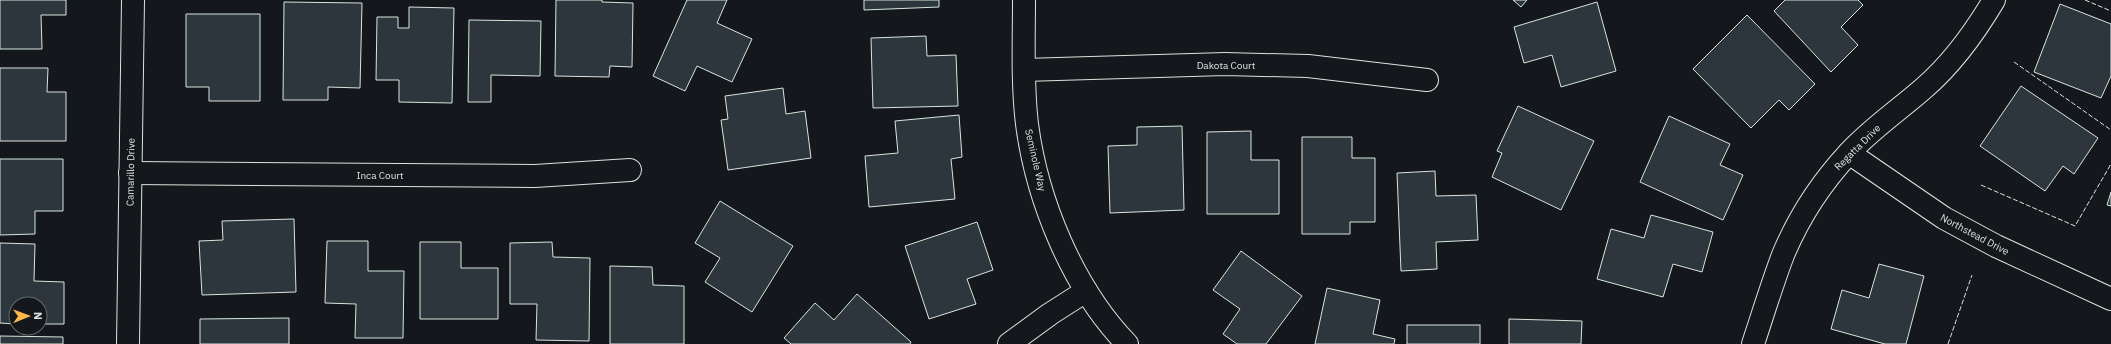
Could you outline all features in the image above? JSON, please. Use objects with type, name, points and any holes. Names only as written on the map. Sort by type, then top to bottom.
[{"type":"street","name":"Camarillo Drive","points":[[128,344],[133,0]]},
{"type":"street","name":"Seminole Way","points":[[1024,0],[1024,70],[1028,124],[1039,181],[1058,236],[1086,291],[1117,334],[1127,344]]},
{"type":"street","name":"Regatta Drive","points":[[1753,344],[1787,248],[1806,211],[1833,171],[1849,152],[1884,120],[1925,87],[1964,46],[1994,0]]},
{"type":"street","name":"Dakota Court","points":[[1024,70],[1255,64],[1308,66],[1427,80]]},
{"type":"street","name":"Northstead Drive","points":[[1849,152],[1944,218],[1996,246],[2111,299]]},
{"type":"street","name":"Inca Court","points":[[130,173],[535,176],[630,170]]},
{"type":"street","points":[[1009,344],[1086,291]]},
{"type":"building","points":[[0,0],[66,0],[66,15],[41,15],[42,49],[0,49]]},
{"type":"building","points":[[556,0],[602,0],[602,2],[633,3],[632,67],[610,66],[609,77],[555,76]]},
{"type":"building","points":[[687,0],[727,0],[717,23],[752,39],[732,82],[697,66],[685,91],[653,76]]},
{"type":"building","points":[[864,0],[939,0],[939,7],[864,10]]},
{"type":"building","points":[[1513,0],[1527,0],[1521,7]]},
{"type":"building","points":[[1785,0],[1858,0],[1863,5],[1841,27],[1858,45],[1831,72],[1774,11]]},
{"type":"building","points":[[284,2],[362,3],[360,88],[328,87],[328,100],[283,100]]},
{"type":"building","points":[[1597,2],[1616,71],[1561,87],[1552,55],[1524,63],[1514,27]]},
{"type":"building","points":[[2060,4],[2111,24],[2111,76],[2101,98],[2034,72]]},
{"type":"building","points":[[409,7],[454,8],[452,103],[399,102],[399,80],[376,80],[377,17],[398,17],[398,28],[409,28]]},
{"type":"building","points":[[186,14],[260,14],[260,101],[209,101],[209,87],[186,87]]},
{"type":"building","points":[[1747,15],[1815,84],[1789,110],[1779,100],[1751,128],[1693,69]]},
{"type":"building","points":[[469,20],[541,21],[540,76],[491,75],[491,102],[468,102]]},
{"type":"building","points":[[926,36],[927,56],[956,55],[958,106],[873,108],[871,38]]},
{"type":"building","points":[[0,68],[48,68],[47,92],[66,92],[66,141],[0,141]]},
{"type":"building","points":[[2021,86],[2098,138],[2074,174],[2063,166],[2045,191],[1980,146]]},
{"type":"building","points":[[783,88],[786,114],[805,111],[811,158],[728,170],[721,120],[728,119],[725,96]]},
{"type":"building","points":[[1518,106],[1594,141],[1561,210],[1492,177],[1502,153],[1497,151]]},
{"type":"building","points":[[959,115],[962,157],[951,159],[955,199],[869,207],[865,156],[898,153],[895,121]]},
{"type":"building","points":[[1669,116],[1730,144],[1720,165],[1743,175],[1723,220],[1640,182]]},
{"type":"building","points":[[1182,126],[1184,210],[1110,213],[1108,146],[1137,145],[1137,127]]},
{"type":"building","points":[[1251,131],[1251,160],[1279,160],[1279,214],[1207,214],[1207,132]]},
{"type":"building","points":[[1302,137],[1352,137],[1352,158],[1375,158],[1375,222],[1350,222],[1350,234],[1302,234]]},
{"type":"building","points":[[0,159],[63,159],[63,211],[35,211],[35,234],[0,235]]},
{"type":"building","points":[[1435,171],[1436,196],[1476,195],[1478,240],[1436,242],[1437,269],[1401,271],[1397,173]]},
{"type":"building","points":[[2111,192],[2111,206],[2107,205]]},
{"type":"building","points":[[720,201],[793,246],[752,312],[705,282],[720,258],[695,243]]},
{"type":"building","points":[[1651,215],[1713,232],[1702,272],[1673,264],[1663,297],[1597,279],[1611,229],[1644,238]]},
{"type":"building","points":[[294,219],[296,292],[202,295],[199,241],[223,240],[222,221]]},
{"type":"building","points":[[977,222],[993,270],[967,279],[976,304],[929,319],[905,246]]},
{"type":"building","points":[[327,241],[368,241],[368,271],[404,271],[403,338],[355,338],[356,304],[325,303]]},
{"type":"building","points":[[420,242],[461,242],[461,268],[498,268],[498,319],[420,319]]},
{"type":"building","points":[[552,242],[553,257],[590,258],[589,341],[536,340],[537,304],[510,304],[510,243]]},
{"type":"building","points":[[0,243],[35,244],[34,281],[64,282],[64,324],[48,324],[48,296],[8,296],[8,324],[0,323]]},
{"type":"building","points":[[1241,251],[1302,296],[1266,344],[1237,344],[1223,334],[1240,309],[1213,290]]},
{"type":"building","points":[[1879,264],[1924,276],[1906,344],[1885,344],[1831,329],[1842,290],[1869,298]]},
{"type":"building","points":[[610,266],[652,267],[653,285],[684,286],[684,344],[610,344]]},
{"type":"building","points":[[1327,288],[1380,300],[1373,334],[1395,339],[1394,344],[1315,344]]},
{"type":"building","points":[[857,294],[911,342],[910,344],[791,344],[784,338],[815,303],[834,320]]},
{"type":"building","points":[[289,318],[289,344],[200,344],[200,319]]},
{"type":"building","points":[[1509,319],[1582,321],[1581,344],[1509,344]]},
{"type":"building","points":[[1407,325],[1480,325],[1480,344],[1407,344]]},
{"type":"building","points":[[0,336],[63,337],[63,344],[0,344]]},
{"type":"fence","points":[[2085,0],[2111,11]]},
{"type":"fence","points":[[2014,62],[2111,130]]},
{"type":"fence","points":[[1981,185],[2075,226],[2111,164]]},
{"type":"fence","points":[[1948,344],[1972,275]]}]
